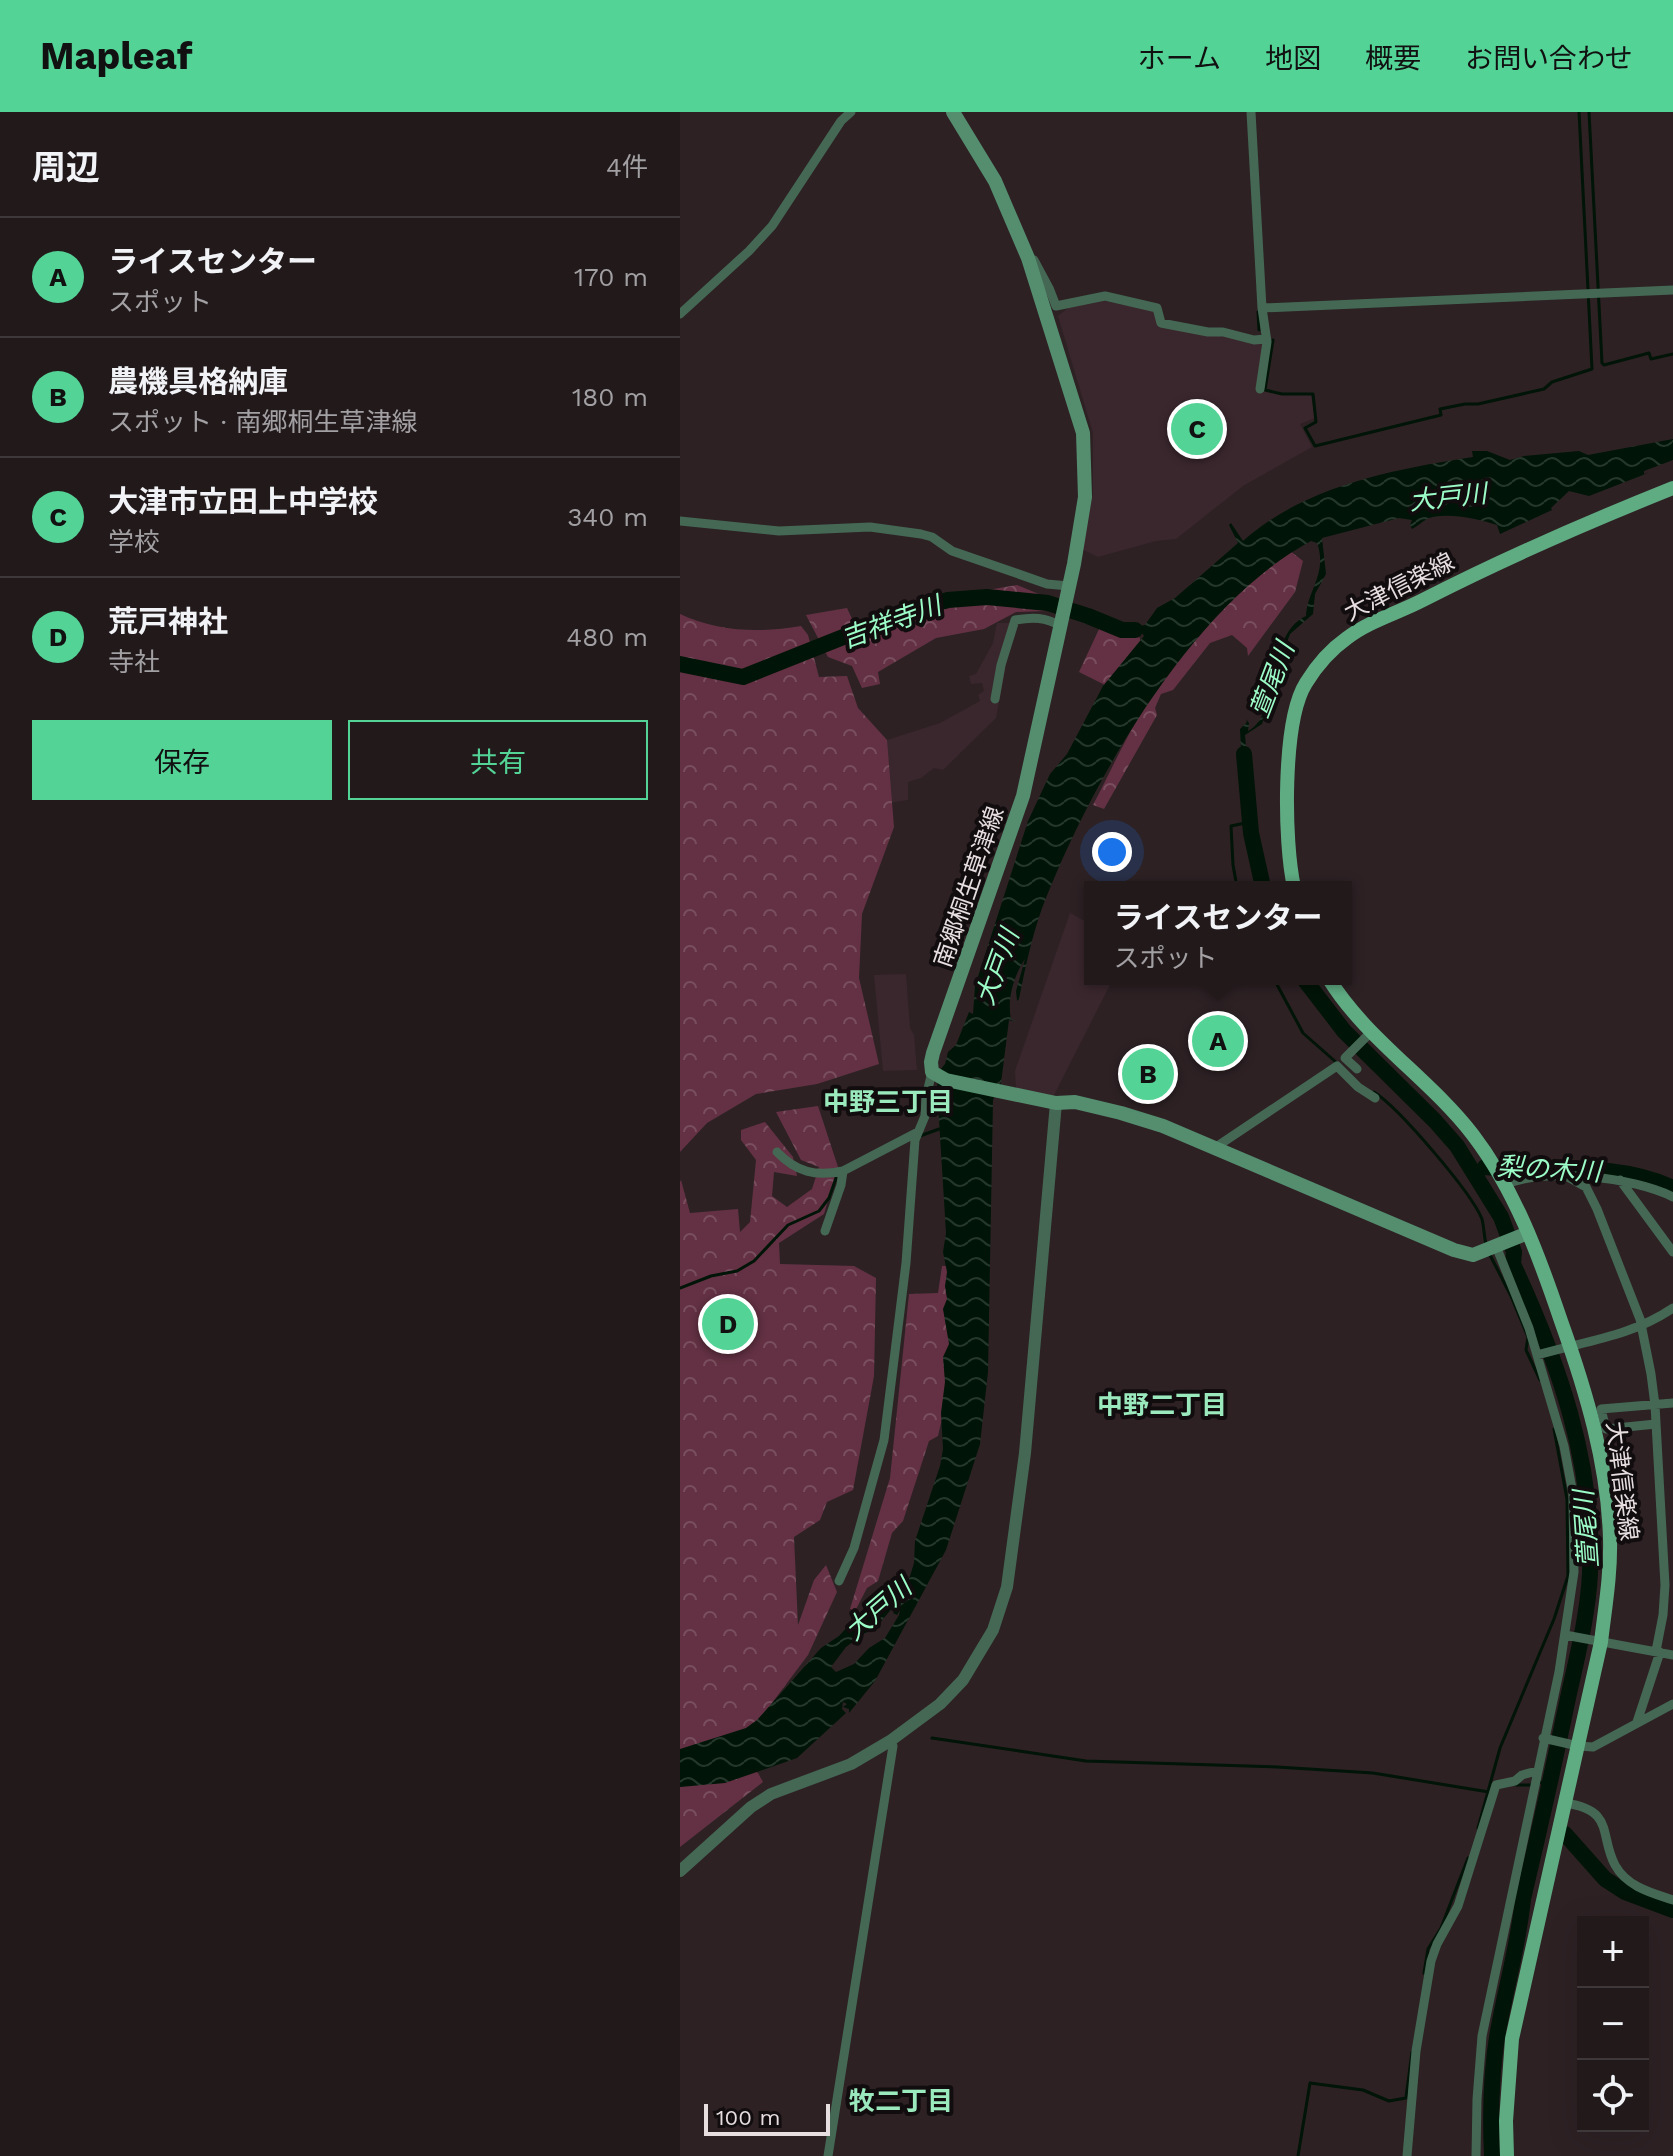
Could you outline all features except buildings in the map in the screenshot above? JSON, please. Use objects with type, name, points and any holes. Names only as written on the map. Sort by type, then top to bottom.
[{"type":"main road","name":"南郷桐生草津線","points":[[935,1074],[931,1062],[933,1053],[1023,796],[1069,586],[1085,497],[1083,433],[1028,258],[995,181],[953,112]]},
{"type":"main road","name":"大津信楽線","points":[[1293,881],[1288,815],[1293,722],[1304,686],[1325,656],[1358,631],[1503,559],[1673,488]]},
{"type":"main road","name":"大津信楽線","points":[[1333,985],[1369,1034],[1446,1104],[1502,1180],[1526,1234],[1566,1346],[1598,1419],[1610,1539],[1608,1589],[1565,1803],[1512,2039],[1506,2121],[1507,2156]]},
{"type":"main road","points":[[935,1074],[1056,1103],[1075,1102],[1121,1113],[1216,1147],[1454,1250],[1473,1255],[1526,1234]]},
{"type":"street","points":[[834,112],[841,121]]},
{"type":"street","points":[[680,314],[772,226],[841,121],[851,112]]},
{"type":"street","points":[[1251,112],[1266,339],[1260,389]]},
{"type":"street","points":[[1028,258],[1035,261],[1056,306],[1105,296],[1157,308],[1161,323],[1254,340],[1266,339]]},
{"type":"street","points":[[1262,308],[1673,290]]},
{"type":"street","points":[[680,521],[779,531],[870,527],[912,533],[932,537],[952,551],[1047,584],[1069,586]]},
{"type":"street","points":[[995,699],[1001,665],[1015,620],[1032,617],[1061,624]]},
{"type":"street","points":[[1357,1069],[1345,1058],[1369,1034]]},
{"type":"street","points":[[1216,1147],[1337,1066],[1358,1087],[1375,1098]]},
{"type":"street","points":[[839,1581],[854,1548],[884,1440],[906,1263],[916,1136],[925,1116],[926,1097],[935,1074]]},
{"type":"street","points":[[680,1871],[751,1807],[771,1794],[851,1764],[890,1741],[940,1704],[963,1680],[993,1630],[1007,1587],[1025,1453],[1056,1103]]},
{"type":"street","points":[[777,1152],[789,1164],[817,1174],[843,1171],[916,1136]]},
{"type":"street","points":[[1567,1177],[1568,1158]]},
{"type":"street","points":[[825,1231],[843,1171]]},
{"type":"street","points":[[1567,1177],[1586,1187],[1642,1327],[1655,1405],[1667,1652],[1637,1722]]},
{"type":"street","points":[[1502,1180],[1592,1177],[1638,1183],[1673,1197]]},
{"type":"street","points":[[1620,1180],[1673,1252]]},
{"type":"street","points":[[1476,2156],[1482,2036],[1566,1635],[1574,1572],[1573,1494],[1558,1423],[1523,1310],[1498,1246]]},
{"type":"street","points":[[1537,1355],[1642,1327],[1673,1308]]},
{"type":"street","points":[[1656,1424],[1606,1429],[1598,1419],[1601,1409],[1673,1403]]},
{"type":"street","points":[[1662,1501],[1673,1502]]},
{"type":"street","points":[[1566,1635],[1667,1652]]},
{"type":"street","points":[[1545,1739],[1593,1747],[1673,1704]]},
{"type":"street","points":[[828,2156],[892,1753],[890,1741]]},
{"type":"street","points":[[1407,2156],[1416,2051],[1431,1961],[1458,1906],[1496,1785],[1537,1771]]},
{"type":"street","points":[[1565,1803],[1579,1805],[1601,1821],[1614,1864],[1631,1883],[1673,1900]]},
{"type":"shaded area","points":[[1104,301],[1154,311],[1159,326],[1263,343],[1256,389],[1311,395],[1315,418],[1300,424],[1312,447],[1243,486],[1176,539],[1156,541],[1098,557],[1082,549],[1093,493],[1093,433],[1058,316],[1068,308]]},
{"type":"shaded area","points":[[997,623],[1014,623],[996,718],[943,770],[934,768],[921,778],[908,782],[908,800],[888,803],[884,741],[940,723],[980,701],[978,695],[984,691],[982,683],[971,684],[969,676],[976,674],[993,643]]},
{"type":"shaded area","points":[[1070,913],[1084,921],[1084,985],[1110,985],[1053,1097],[1016,1088],[1015,1071]]},
{"type":"shaded area","points":[[906,974],[917,1070],[883,1071],[874,975]]},
{"type":"green space","points":[[1289,550],[1303,561],[1295,592],[1248,656],[1247,648],[1232,635],[1210,643],[1173,690],[1161,694],[1155,708],[1157,715],[1104,809],[1093,805],[1138,719],[1176,663],[1228,602]]},
{"type":"green space","points":[[1017,585],[1046,597],[1046,611],[1016,612],[984,629],[936,638],[878,672],[880,684],[862,688],[852,666],[828,657],[806,615],[847,608],[860,636],[947,597]]},
{"type":"green space","points":[[680,614],[724,628],[770,630],[801,626],[808,635],[819,677],[847,676],[858,708],[887,740],[894,827],[862,914],[859,978],[879,1064],[817,1084],[756,1094],[707,1123],[680,1152]]},
{"type":"green space","points":[[1116,625],[1139,636],[1142,647],[1107,686],[1079,672],[1100,627]]},
{"type":"green space","points":[[818,1106],[838,1167],[824,1214],[779,1243],[780,1264],[854,1266],[876,1278],[874,1376],[853,1490],[827,1502],[820,1520],[794,1537],[798,1625],[814,1580],[826,1565],[837,1592],[808,1655],[754,1727],[680,1755],[680,1182],[690,1213],[738,1209],[740,1232],[750,1222],[756,1160],[741,1140],[741,1130],[765,1122],[793,1157],[797,1176],[774,1172],[772,1196],[787,1207],[812,1189],[819,1167],[801,1160],[776,1112]]},
{"type":"green space","points":[[942,1266],[952,1266],[947,1397],[938,1436],[929,1441],[903,1521],[892,1533],[878,1581],[867,1588],[855,1611],[850,1609],[890,1478],[909,1294],[938,1293]]},
{"type":"green space","points":[[751,1768],[763,1782],[680,1847],[680,1781]]},
{"type":"water","name":"大戸川","points":[[1673,439],[1673,460],[1589,496],[1569,491],[1552,510],[1500,534],[1497,525],[1445,516],[1429,518],[1412,529],[1412,520],[1399,518],[1322,538],[1326,574],[1315,594],[1313,614],[1290,634],[1262,724],[1245,735],[1249,778],[1242,768],[1240,729],[1247,722],[1246,719],[1249,723],[1248,731],[1261,717],[1273,681],[1277,647],[1295,624],[1306,616],[1319,573],[1317,543],[1311,541],[1268,569],[1227,606],[1189,648],[1154,695],[1093,796],[1069,846],[1039,919],[1017,1001],[1016,991],[1025,959],[1012,989],[1010,1012],[1011,1019],[1016,1022],[1009,1020],[1001,1083],[993,1100],[988,1372],[980,1444],[946,1550],[875,1681],[849,1713],[849,1709],[843,1707],[847,1704],[843,1702],[842,1709],[846,1713],[797,1758],[725,1783],[680,1787],[680,1749],[746,1728],[757,1720],[821,1648],[839,1636],[869,1603],[896,1591],[910,1576],[915,1541],[943,1449],[943,1357],[949,1344],[943,1309],[947,1299],[947,1272],[943,1252],[946,1233],[937,1087],[939,1071],[945,1064],[948,1052],[956,1045],[969,1012],[973,1014],[975,986],[1028,821],[1050,774],[1067,754],[1103,686],[1144,636],[1111,627],[1145,625],[1157,608],[1175,598],[1238,543],[1229,525],[1231,523],[1243,541],[1267,522],[1322,493],[1382,474],[1473,457],[1472,451],[1487,451],[1510,460],[1579,451],[1588,455]],"holes":[[[899,1604],[893,1613],[897,1615],[900,1610],[885,1638],[869,1648],[854,1664],[836,1672],[831,1667],[846,1647],[874,1630]]]},
{"type":"waterway","points":[[1273,340],[1265,390],[1282,394],[1313,394],[1316,422],[1305,428],[1315,446],[1441,415],[1440,409],[1544,389],[1552,382],[1592,369],[1579,112]]},
{"type":"waterway","points":[[1589,112],[1602,363],[1649,353],[1651,359],[1673,354]]},
{"type":"waterway","points":[[1258,312],[1259,330]]},
{"type":"waterway","name":"吉祥寺川","points":[[680,664],[743,677],[906,612],[948,600],[987,597],[1048,603],[1122,630],[1135,630]]},
{"type":"waterway","name":"萱尾川","points":[[1244,754],[1251,833],[1262,881]]},
{"type":"waterway","points":[[1236,881],[1231,826],[1250,822]]},
{"type":"waterway","points":[[1277,985],[1303,1033],[1337,1063]]},
{"type":"waterway","name":"萱尾川","points":[[1309,985],[1344,1031],[1457,1146],[1501,1217],[1514,1252],[1513,1264],[1558,1376],[1580,1453],[1590,1532],[1587,1604],[1523,1899],[1497,2037],[1492,2088],[1492,2156]]},
{"type":"waterway","points":[[1374,1092],[1416,1132],[1450,1171],[1482,1219],[1486,1244]]},
{"type":"waterway","points":[[920,1136],[939,1129]]},
{"type":"waterway","name":"梨の木川","points":[[1485,1167],[1604,1171],[1650,1179],[1673,1188]]},
{"type":"waterway","points":[[680,1288],[711,1276],[737,1271],[754,1261],[788,1225],[819,1211],[829,1198],[836,1178]]},
{"type":"waterway","points":[[1490,1255],[1528,1337],[1526,1350],[1540,1380]]},
{"type":"waterway","points":[[1478,1828],[1500,1748],[1554,1619],[1568,1576],[1567,1499],[1554,1429]]},
{"type":"waterway","points":[[932,1738],[1086,1761],[1373,1773],[1489,1792]]},
{"type":"waterway","points":[[1539,1783],[1551,1780]]},
{"type":"waterway","points":[[1516,1785],[1532,1785]]},
{"type":"waterway","points":[[1565,1834],[1605,1879],[1625,1892],[1673,1910]]},
{"type":"waterway","points":[[1424,1973],[1428,1949],[1441,1928],[1468,1858]]},
{"type":"waterway","points":[[1298,2156],[1310,2083],[1363,2090],[1389,2101],[1406,2098],[1412,2052]]},
{"type":"place","name":"大津市立田上中学校","points":[[1197,429]]},
{"type":"place","name":"ライスセンター","points":[[1218,1041]]},
{"type":"place","name":"農機具格納庫","points":[[1148,1074]]},
{"type":"place","name":"荒戸神社","points":[[728,1324]]},
{"type":"district","name":"中野三丁目","points":[[888,1102]]},
{"type":"district","name":"中野二丁目","points":[[1162,1405]]},
{"type":"district","name":"牧二丁目","points":[[901,2101]]}]
